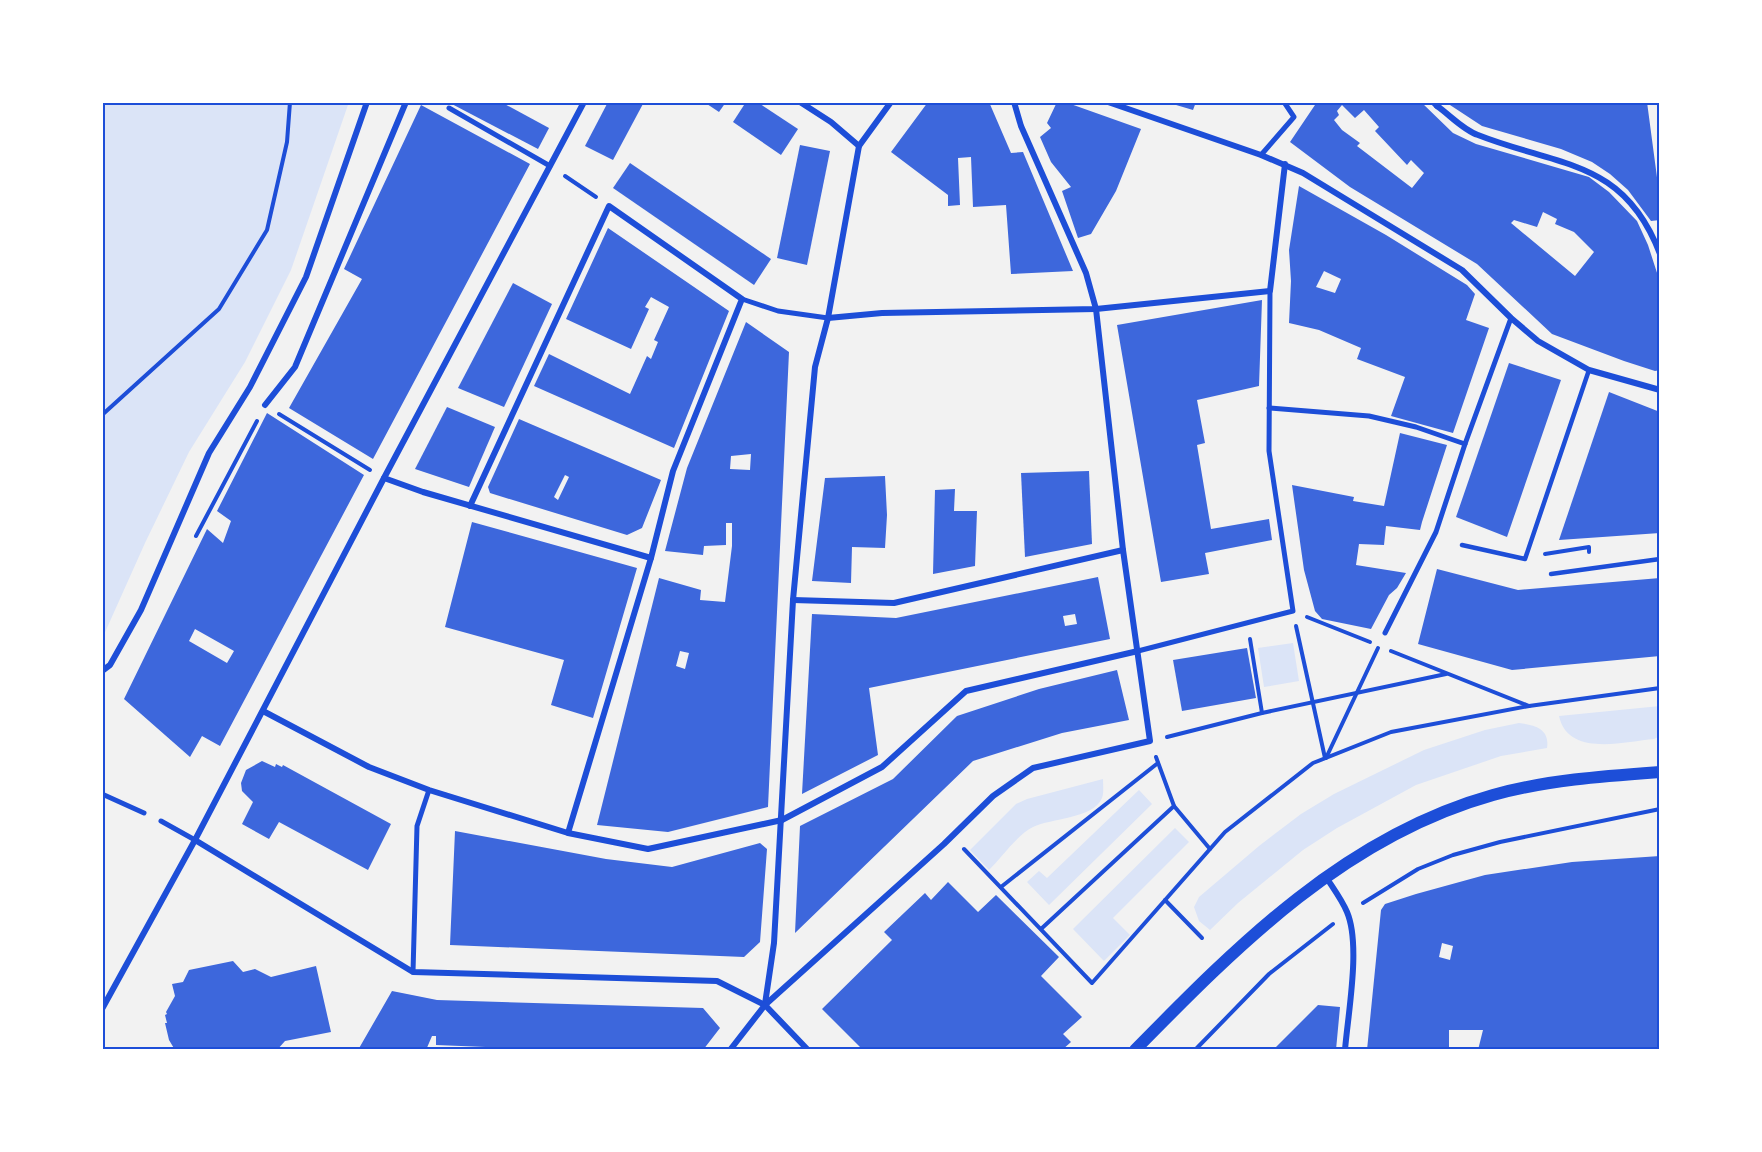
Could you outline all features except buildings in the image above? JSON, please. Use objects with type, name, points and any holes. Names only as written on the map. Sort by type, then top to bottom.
[{"type":"main road","points":[[1135,1050],[1224,961],[1325,876],[1393,835],[1445,812],[1494,795],[1552,784],[1660,772]]},
{"type":"street","points":[[102,671],[110,665],[141,610],[210,453],[250,387],[306,277],[367,102]]},
{"type":"street","points":[[265,405],[295,367],[406,102]]},
{"type":"street","points":[[102,1008],[264,711],[384,478],[584,102]]},
{"type":"street","points":[[800,102],[831,122],[860,146]]},
{"type":"street","points":[[765,1005],[774,943],[793,600],[816,367],[828,318],[860,146],[891,102]]},
{"type":"street","points":[[730,1050],[765,1005],[993,796],[1034,768],[1150,741],[1123,550],[1096,309],[1086,273],[1021,126],[1014,102]]},
{"type":"street","points":[[1108,102],[1262,155],[1303,173],[1462,270],[1538,341],[1588,370],[1660,390]]},
{"type":"street","points":[[1262,155],[1294,117],[1284,102]]},
{"type":"street","points":[[1437,103],[1475,135],[1591,172],[1618,190],[1641,216],[1660,254]]},
{"type":"street","points":[[448,108],[550,165]]},
{"type":"street","points":[[264,711],[369,767],[429,790],[568,833],[648,849],[782,820],[882,767],[966,691],[1138,651],[1293,611],[1269,451],[1270,291],[1285,164]]},
{"type":"street","points":[[470,506],[609,206],[742,299],[778,311],[828,318],[882,313],[1096,309],[1270,291]]},
{"type":"street","points":[[568,833],[651,558],[673,471],[742,299]]},
{"type":"street","points":[[1385,633],[1436,532],[1511,318]]},
{"type":"street","points":[[1269,408],[1369,416],[1416,427],[1465,444]]},
{"type":"street","points":[[384,478],[470,506],[651,558]]},
{"type":"street","points":[[793,600],[894,603],[1123,550]]},
{"type":"street","points":[[413,972],[417,826],[429,790]]},
{"type":"street","points":[[102,794],[144,813]]},
{"type":"street","points":[[161,821],[413,972],[717,981],[765,1005],[808,1050]]},
{"type":"street","points":[[1325,876],[1347,913],[1352,932],[1353,963],[1345,1050]]},
{"type":"lane","points":[[1462,545],[1525,560],[1588,370]]},
{"type":"lane","points":[[1551,574],[1660,560]]},
{"type":"path","points":[[102,415],[219,309],[267,230],[287,142],[290,102]]},
{"type":"path","points":[[550,165],[609,206]]},
{"type":"path","points":[[193,542],[265,405],[384,478]]},
{"type":"path","points":[[1526,557],[1589,548]]},
{"type":"path","points":[[1293,611],[1379,646]]},
{"type":"path","points":[[1293,611],[1325,758]]},
{"type":"path","points":[[1247,622],[1262,713]]},
{"type":"path","points":[[1325,758],[1385,633]]},
{"type":"path","points":[[1389,650],[1529,706]]},
{"type":"path","points":[[1210,849],[1174,806],[1150,741],[1262,713],[1448,674]]},
{"type":"path","points":[[952,836],[1092,983],[1225,832],[1313,763],[1391,732],[1529,706],[1660,688]]},
{"type":"path","points":[[1001,887],[1159,763]]},
{"type":"path","points":[[1041,929],[1174,806]]},
{"type":"path","points":[[1195,1050],[1269,974],[1347,913],[1418,869],[1453,855],[1500,842],[1660,808]]},
{"type":"path","points":[[1165,900],[1202,938]]},
{"type":"shaded area","points":[[102,102],[349,102],[291,270],[245,362],[189,452],[102,639]]},
{"type":"shaded area","points":[[1293,643],[1299,681],[1264,687],[1258,648]]},
{"type":"shaded area","points":[[1660,706],[1660,736],[1654,739],[1613,744],[1585,742],[1573,737],[1564,729],[1559,716]]},
{"type":"shaded area","points":[[1519,723],[1531,725],[1544,732],[1547,748],[1501,756],[1416,785],[1337,828],[1303,850],[1238,903],[1210,930],[1199,921],[1194,907],[1199,897],[1301,814],[1334,794],[1424,750],[1485,730]]},
{"type":"shaded area","points":[[1103,779],[1103,796],[1097,805],[1081,814],[1041,824],[1028,830],[989,870],[970,850],[1016,804]]},
{"type":"shaded area","points":[[1139,790],[1152,804],[1049,905],[1027,882],[1039,871],[1047,878]]},
{"type":"shaded area","points":[[1175,828],[1189,842],[1113,918],[1130,935],[1104,961],[1073,929]]}]
